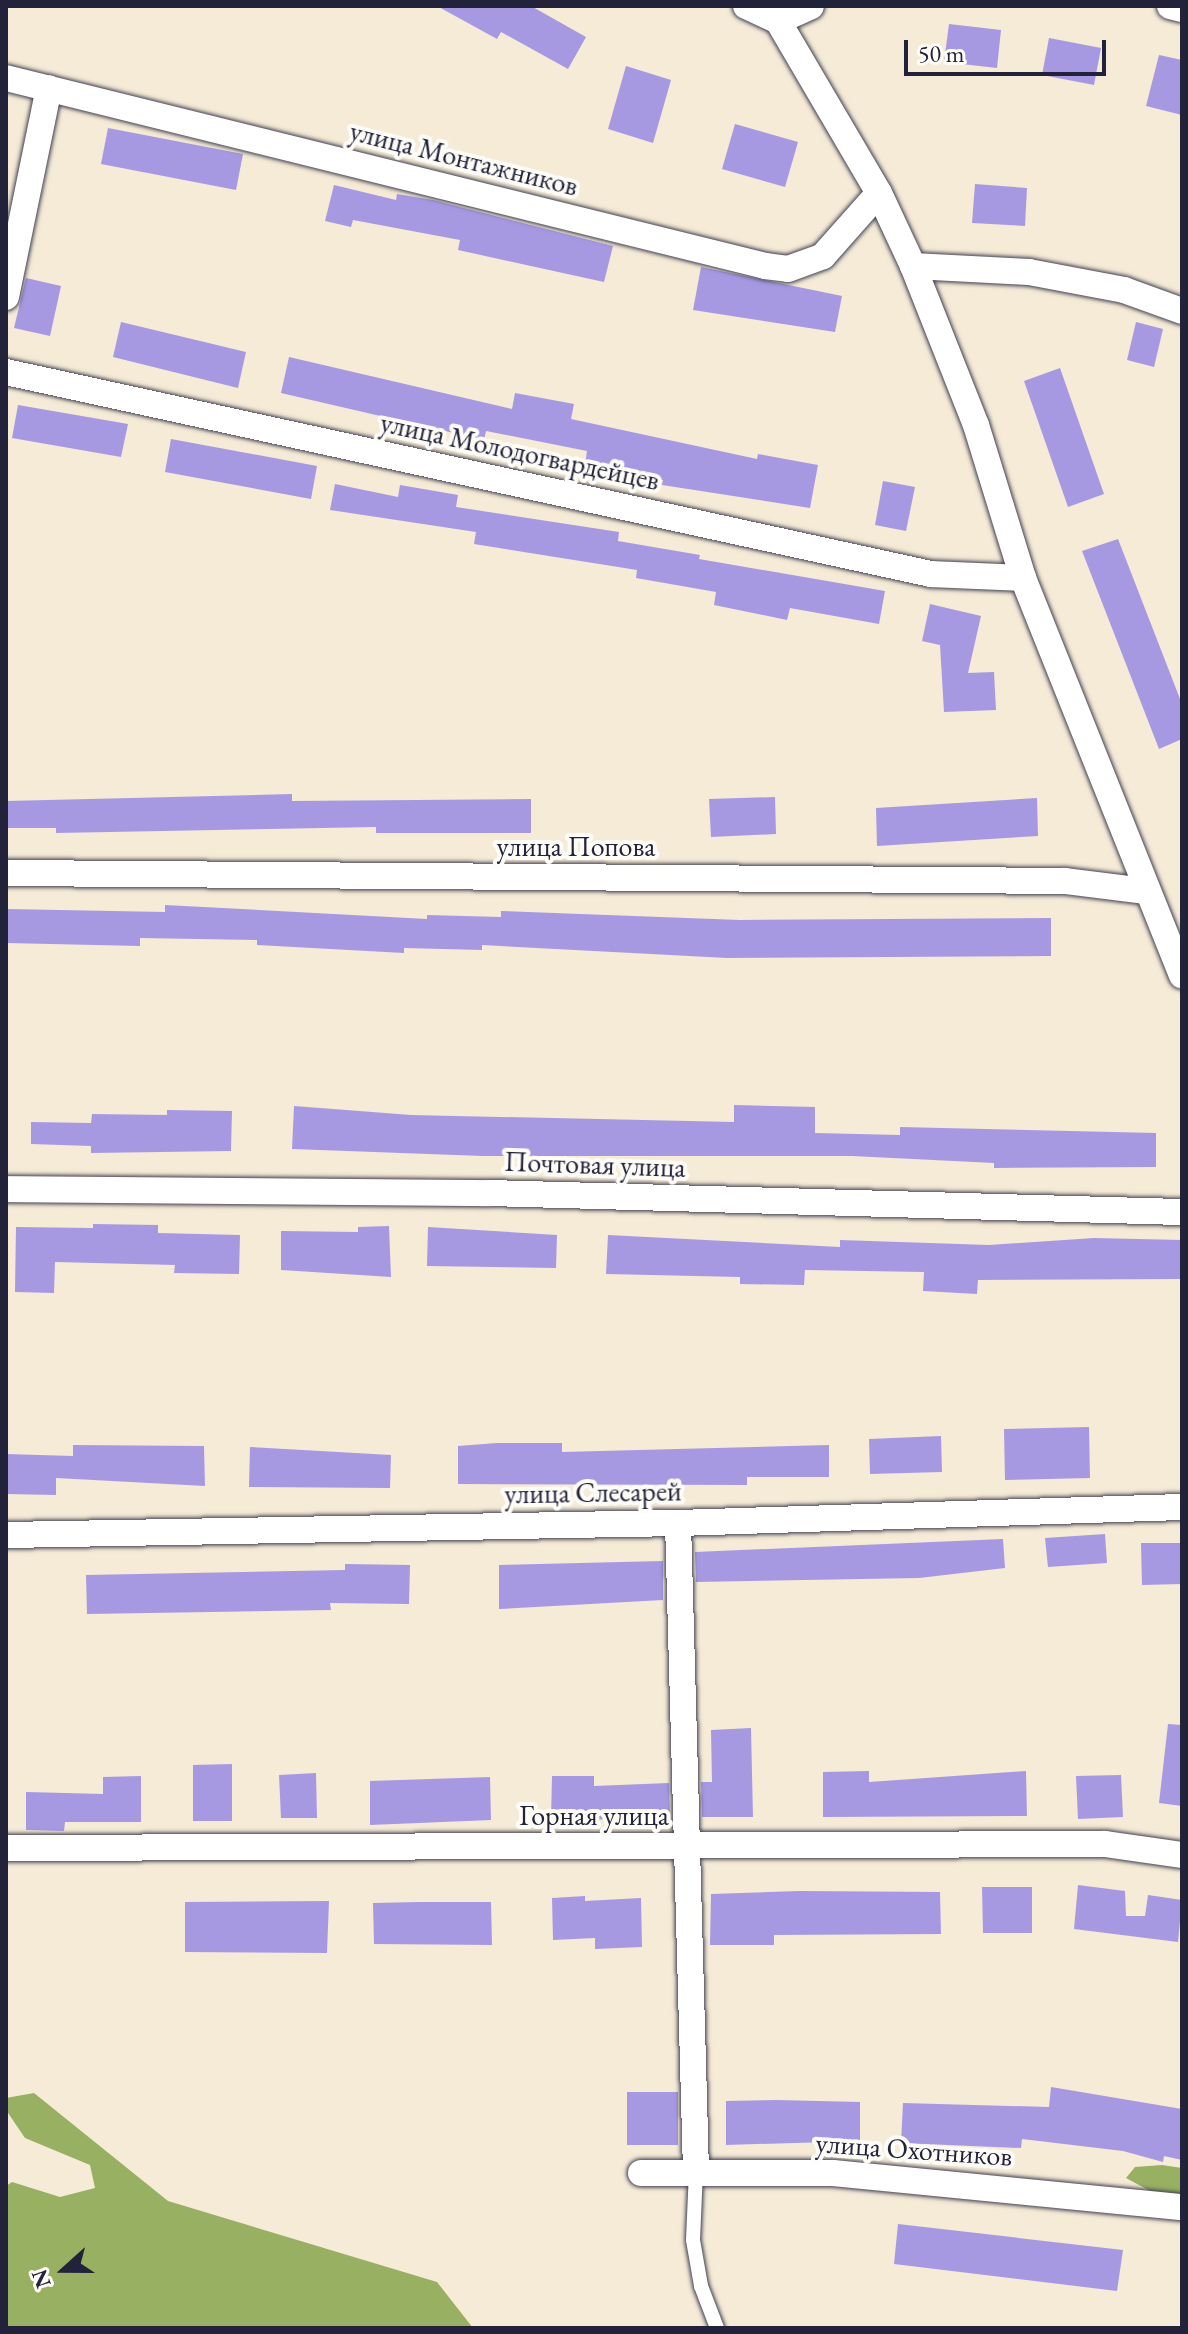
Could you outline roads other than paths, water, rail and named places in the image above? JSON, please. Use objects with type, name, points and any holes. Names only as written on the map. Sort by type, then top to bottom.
[{"type":"street","points":[[746,6],[778,13],[811,6]]},
{"type":"street","points":[[1170,6],[1182,9]]},
{"type":"street","points":[[778,13],[879,193],[913,266],[976,425],[1023,578],[1145,891],[1180,968]]},
{"type":"street","name":"улица Монтажников","points":[[6,78],[765,266],[788,269],[823,256],[879,193]]},
{"type":"street","points":[[6,297],[49,88]]},
{"type":"street","points":[[913,266],[1029,272],[1124,290],[1182,311]]},
{"type":"street","name":"улица Молодогвардейцев","points":[[6,372],[931,574],[1023,578]]},
{"type":"street","name":"улица Попова","points":[[6,873],[1065,881],[1145,891]]},
{"type":"street","name":"Почтовая улица","points":[[6,1189],[488,1193],[1177,1206]]},
{"type":"street","name":"улица Слесарей","points":[[6,1535],[678,1523],[1182,1507]]},
{"type":"street","points":[[678,1523],[696,2171]]},
{"type":"street","name":"Горная улица","points":[[6,1848],[1105,1844],[1182,1855]]},
{"type":"street","name":"улица Охотников","points":[[641,2173],[833,2173],[1182,2207]]},
{"type":"lane","points":[[696,2171],[693,2240],[701,2286],[717,2328]]}]
